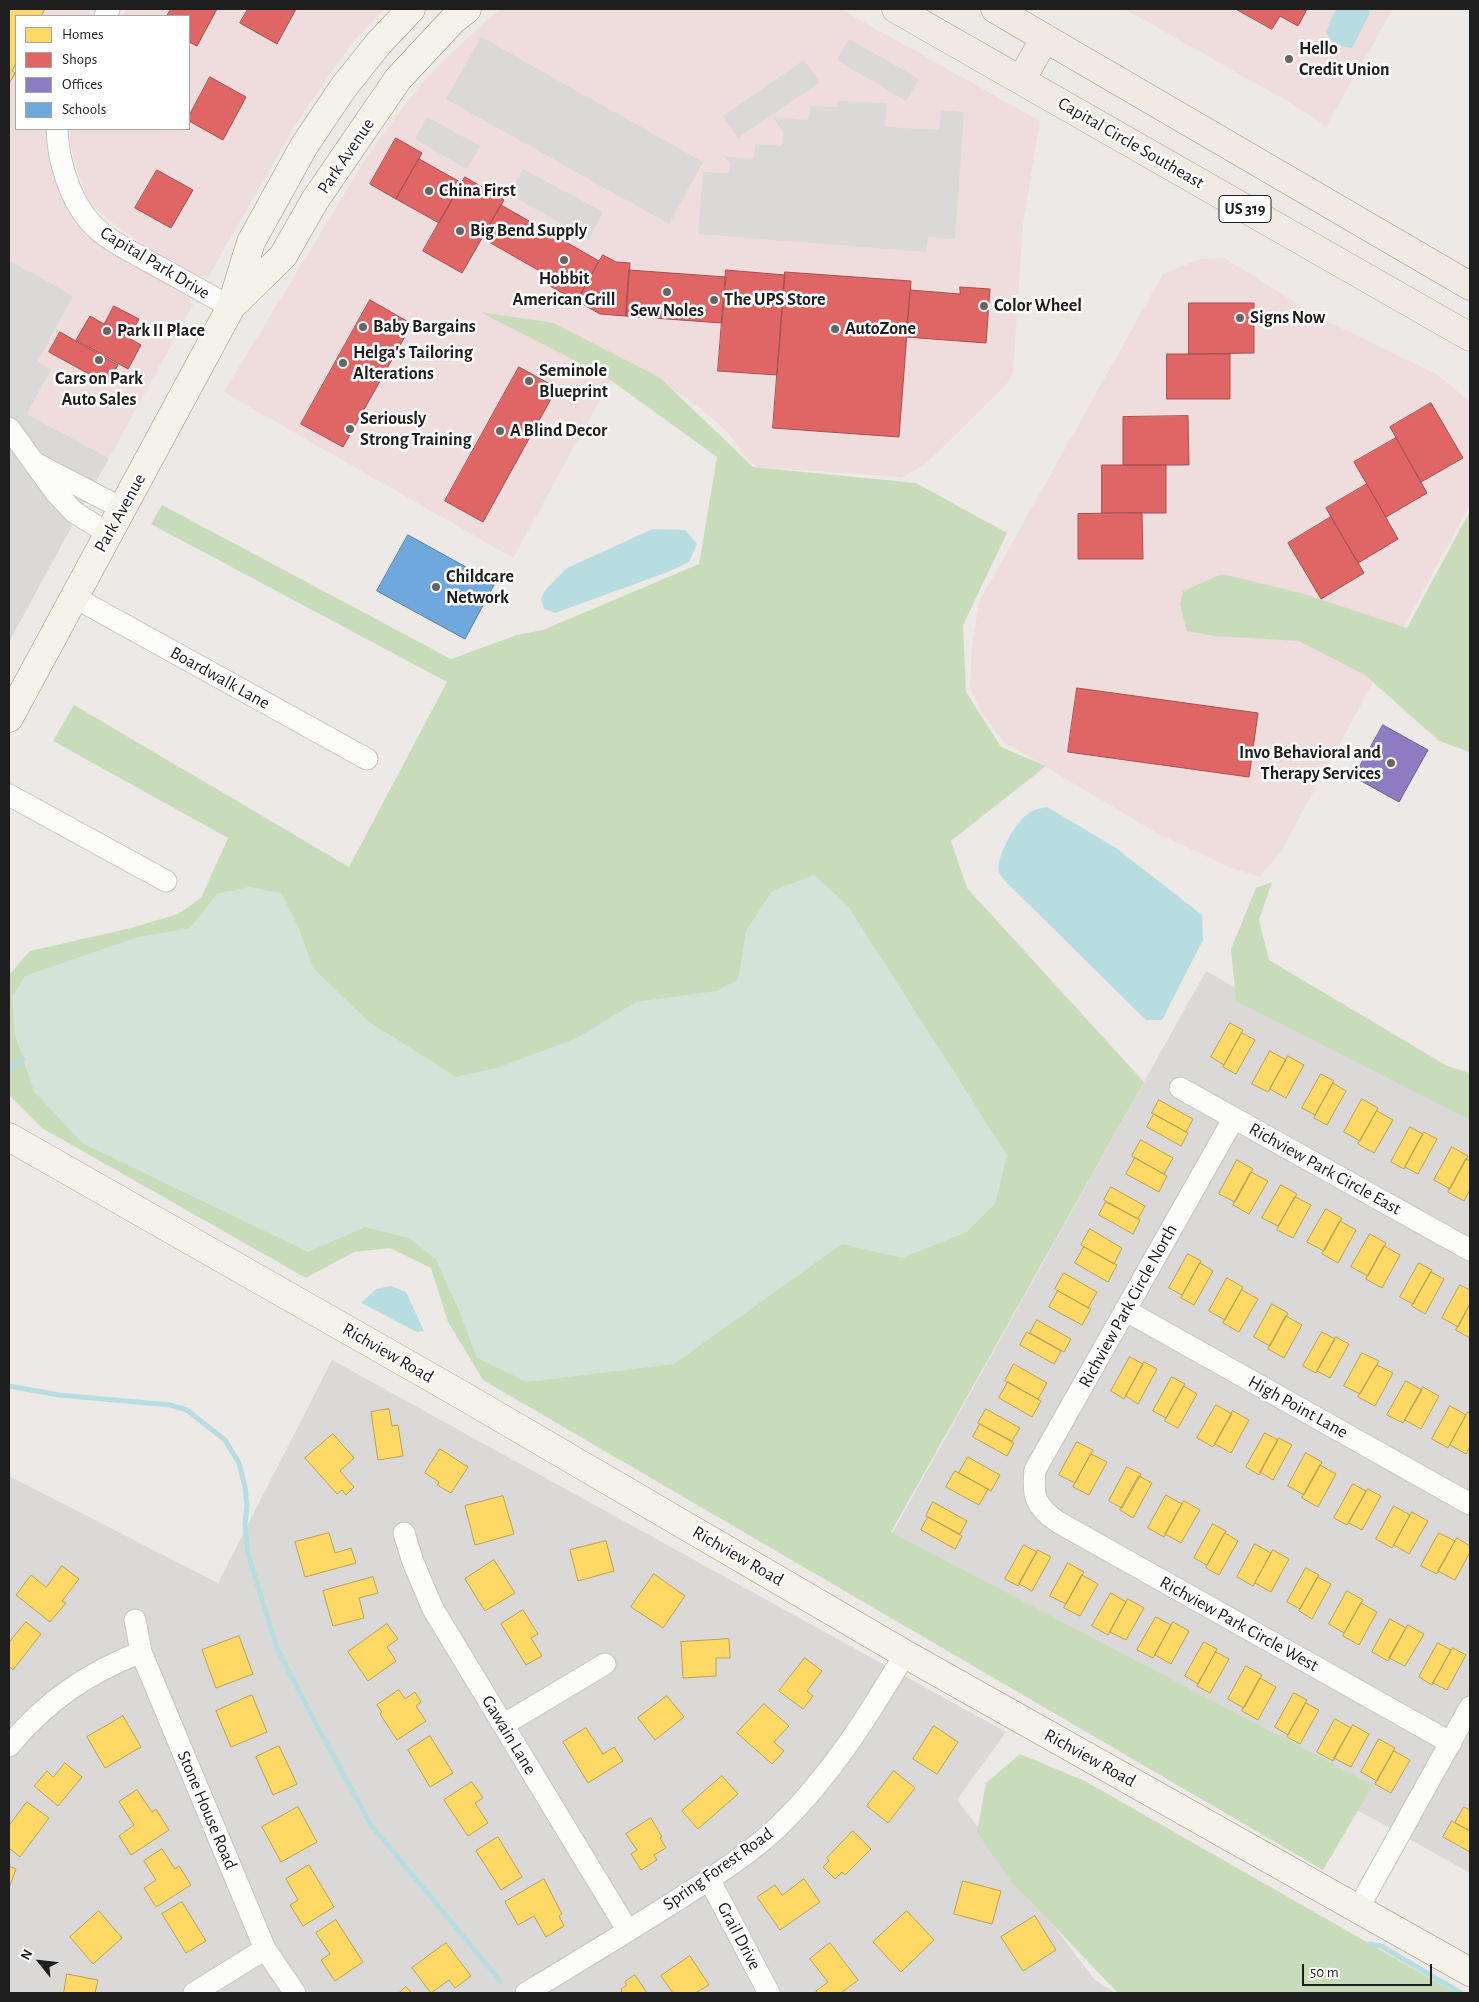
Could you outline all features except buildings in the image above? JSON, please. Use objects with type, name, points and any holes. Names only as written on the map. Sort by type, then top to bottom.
[{"type":"main road","name":"Capital Circle Southeast","points":[[896,9],[1470,337]]},
{"type":"main road","name":"US 319","points":[[995,9],[1470,286]]},
{"type":"main road","points":[[1021,80],[1045,38]]},
{"type":"main road","points":[[1381,286],[1429,263]]},
{"type":"street","name":"Park Avenue","points":[[9,718],[230,307],[251,242],[304,146],[343,88],[378,44],[411,9]]},
{"type":"street","name":"Park Avenue","points":[[230,307],[283,256],[316,200],[398,79],[453,20],[467,9]]},
{"type":"street","name":"Capital Park Drive","points":[[58,130],[61,157],[68,183],[79,208],[91,223],[110,240],[230,307]]},
{"type":"street","points":[[271,208],[316,200]]},
{"type":"street","points":[[9,428],[56,493],[74,512],[109,534]]},
{"type":"street","points":[[36,464],[123,509]]},
{"type":"street","name":"Boardwalk Lane","points":[[74,597],[367,759]]},
{"type":"street","points":[[9,795],[166,881]]},
{"type":"street","name":"Richview Park Circle East","points":[[1180,1088],[1470,1250]]},
{"type":"street","name":"Richview Park Circle North","points":[[1035,1497],[1033,1484],[1035,1470],[1234,1118]]},
{"type":"street","name":"Richview Road","points":[[9,1137],[460,1394],[905,1654],[1470,1972]]},
{"type":"street","name":"High Point Lane","points":[[1125,1310],[1470,1504]]},
{"type":"street","name":"Richview Park Circle West","points":[[1035,1497],[1039,1507],[1058,1522],[1450,1742]]},
{"type":"street","name":"Gawain Lane","points":[[404,1533],[413,1562],[433,1610],[628,1931]]},
{"type":"street","name":"Stone House Road","points":[[135,1620],[141,1652],[265,1949],[295,1993]]},
{"type":"street","points":[[9,1746],[24,1727],[48,1705],[83,1680],[109,1665],[141,1652]]},
{"type":"street","name":"Spring Forest Road","points":[[526,1993],[709,1879],[748,1852],[777,1827],[806,1798],[836,1763],[862,1726],[905,1654]]},
{"type":"street","points":[[503,1725],[605,1664]]},
{"type":"street","points":[[1358,1909],[1470,1707]]},
{"type":"street","name":"Grail Drive","points":[[709,1879],[769,1993]]},
{"type":"street","points":[[194,1993],[265,1949]]},
{"type":"shaded area","points":[[9,9],[92,9],[89,15],[15,15],[15,130],[46,130],[47,147],[57,186],[74,223],[101,244],[188,297],[193,305],[109,458],[27,414],[51,369],[38,361],[73,296],[9,260]]},
{"type":"shaded area","points":[[126,9],[384,9],[352,43],[299,119],[208,277],[200,276],[145,246],[110,221],[89,202],[79,176],[70,144],[71,130],[190,130],[190,15],[123,15]]},
{"type":"shaded area","points":[[501,9],[840,9],[1040,121],[1023,224],[1013,372],[1006,385],[936,454],[921,467],[901,477],[758,467],[749,461],[726,430],[696,405],[664,383],[619,365],[513,558],[224,392],[365,160],[420,85],[445,59]]},
{"type":"shaded area","name":"Hello Credit Union","points":[[1125,9],[1393,9],[1326,126],[1301,109]]},
{"type":"shaded area","points":[[481,37],[703,162],[669,224],[446,99]]},
{"type":"shaded area","points":[[849,39],[919,79],[906,101],[837,60]]},
{"type":"shaded area","points":[[804,60],[820,82],[738,138],[723,116]]},
{"type":"shaded area","points":[[837,101],[887,103],[885,127],[939,130],[941,110],[964,112],[955,239],[928,237],[926,252],[698,234],[703,172],[729,173],[730,162],[723,156],[754,159],[755,144],[782,146],[783,132],[773,117],[808,120],[810,106],[837,107]]},
{"type":"shaded area","points":[[427,117],[480,146],[467,169],[415,139]]},
{"type":"shaded area","points":[[523,169],[603,212],[589,239],[509,194]]},
{"type":"shaded area","points":[[1224,258],[1322,319],[1436,374],[1470,402],[1470,505],[1281,851],[1260,877],[1229,867],[1157,833],[1004,742],[982,713],[970,688],[972,646],[979,602],[1163,274],[1200,259]]},
{"type":"shaded area","points":[[9,260],[74,295],[38,361],[52,368],[27,414],[109,458],[9,642]]},
{"type":"shaded area","points":[[1206,971],[1470,1119],[1470,1873],[885,1546]]},
{"type":"shaded area","points":[[332,1360],[1006,1732],[957,1800],[1095,1980],[1115,1993],[9,1993],[9,1476],[218,1583]]},
{"type":"green space","points":[[480,312],[553,323],[659,377],[753,467],[916,483],[1007,533],[963,625],[966,692],[1001,747],[1046,766],[951,841],[967,888],[1144,1082],[891,1532],[1373,1785],[1323,1870],[483,1380],[448,1322],[431,1268],[390,1248],[354,1252],[306,1278],[42,1128],[9,1095],[9,975],[30,951],[131,928],[178,914],[201,898],[228,838],[53,741],[74,705],[349,867],[447,682],[151,524],[162,505],[451,659],[517,635],[543,630],[699,564],[717,457],[605,376]]},
{"type":"green space","points":[[1470,511],[1470,752],[1439,741],[1365,675],[1299,641],[1215,636],[1187,631],[1180,605],[1183,591],[1222,574],[1301,593],[1407,628]]},
{"type":"green space","points":[[814,875],[848,906],[1007,1155],[995,1204],[967,1232],[902,1258],[842,1244],[674,1364],[527,1382],[477,1358],[460,1313],[436,1259],[409,1238],[365,1227],[308,1252],[82,1143],[34,1091],[15,1035],[12,997],[25,976],[138,937],[190,928],[217,894],[249,887],[281,893],[300,931],[313,968],[368,1021],[456,1077],[499,1067],[577,1038],[636,1002],[716,991],[738,980],[746,931],[772,891]]},
{"type":"green space","points":[[1272,882],[1259,920],[1269,960],[1447,1066],[1470,1073],[1470,1120],[1236,1001],[1231,949],[1256,888]]},
{"type":"green space","points":[[1020,1754],[1085,1781],[1456,1993],[1118,1993],[1009,1879],[977,1832],[986,1783]]},
{"type":"water","points":[[1337,9],[1370,9],[1369,15],[1352,48],[1336,44],[1326,32]]},
{"type":"water","points":[[653,529],[685,530],[697,544],[689,562],[668,572],[555,613],[544,609],[541,598],[546,589],[567,568]]},
{"type":"water","points":[[1047,807],[1116,848],[1202,915],[1203,940],[1162,1020],[1146,1020],[1000,874],[1000,857],[1014,829],[1026,815],[1034,810]]},
{"type":"water","points":[[391,1286],[406,1292],[424,1331],[417,1332],[361,1303],[376,1289]]},
{"type":"waterway","points":[[9,1069],[23,1059]]},
{"type":"waterway","points":[[9,1386],[59,1395],[170,1405],[187,1410],[225,1440],[239,1463],[245,1487],[247,1506],[245,1525],[248,1554],[277,1648],[371,1825],[501,1982]]},
{"type":"waterway","points":[[1370,1944],[1381,1946],[1461,1993]]},
{"type":"place","name":"Hello Credit Union","points":[[1289,59]]},
{"type":"place","name":"China First","points":[[429,191]]},
{"type":"place","name":"Big Bend Supply","points":[[460,231]]},
{"type":"place","name":"Hobbit American Grill","points":[[564,260]]},
{"type":"place","name":"Sew Noles","points":[[667,292]]},
{"type":"place","name":"The UPS Store","points":[[714,300]]},
{"type":"place","name":"Color Wheel","points":[[984,306]]},
{"type":"place","name":"Signs Now","points":[[1240,318]]},
{"type":"place","name":"Baby Bargains","points":[[363,327]]},
{"type":"place","name":"AutoZone","points":[[835,329]]},
{"type":"place","name":"Park II Place","points":[[107,331]]},
{"type":"place","name":"Cars on Park Auto Sales","points":[[99,360]]},
{"type":"place","name":"Helga's Tailoring Alterations","points":[[343,363]]},
{"type":"place","name":"Seminole Blueprint","points":[[529,381]]},
{"type":"place","name":"Seriously Strong Training","points":[[350,429]]},
{"type":"place","name":"A Blind Decor","points":[[500,431]]},
{"type":"place","name":"Childcare Network","points":[[436,587]]},
{"type":"place","name":"Invo Behavioral and Therapy Services","points":[[1391,763]]}]
